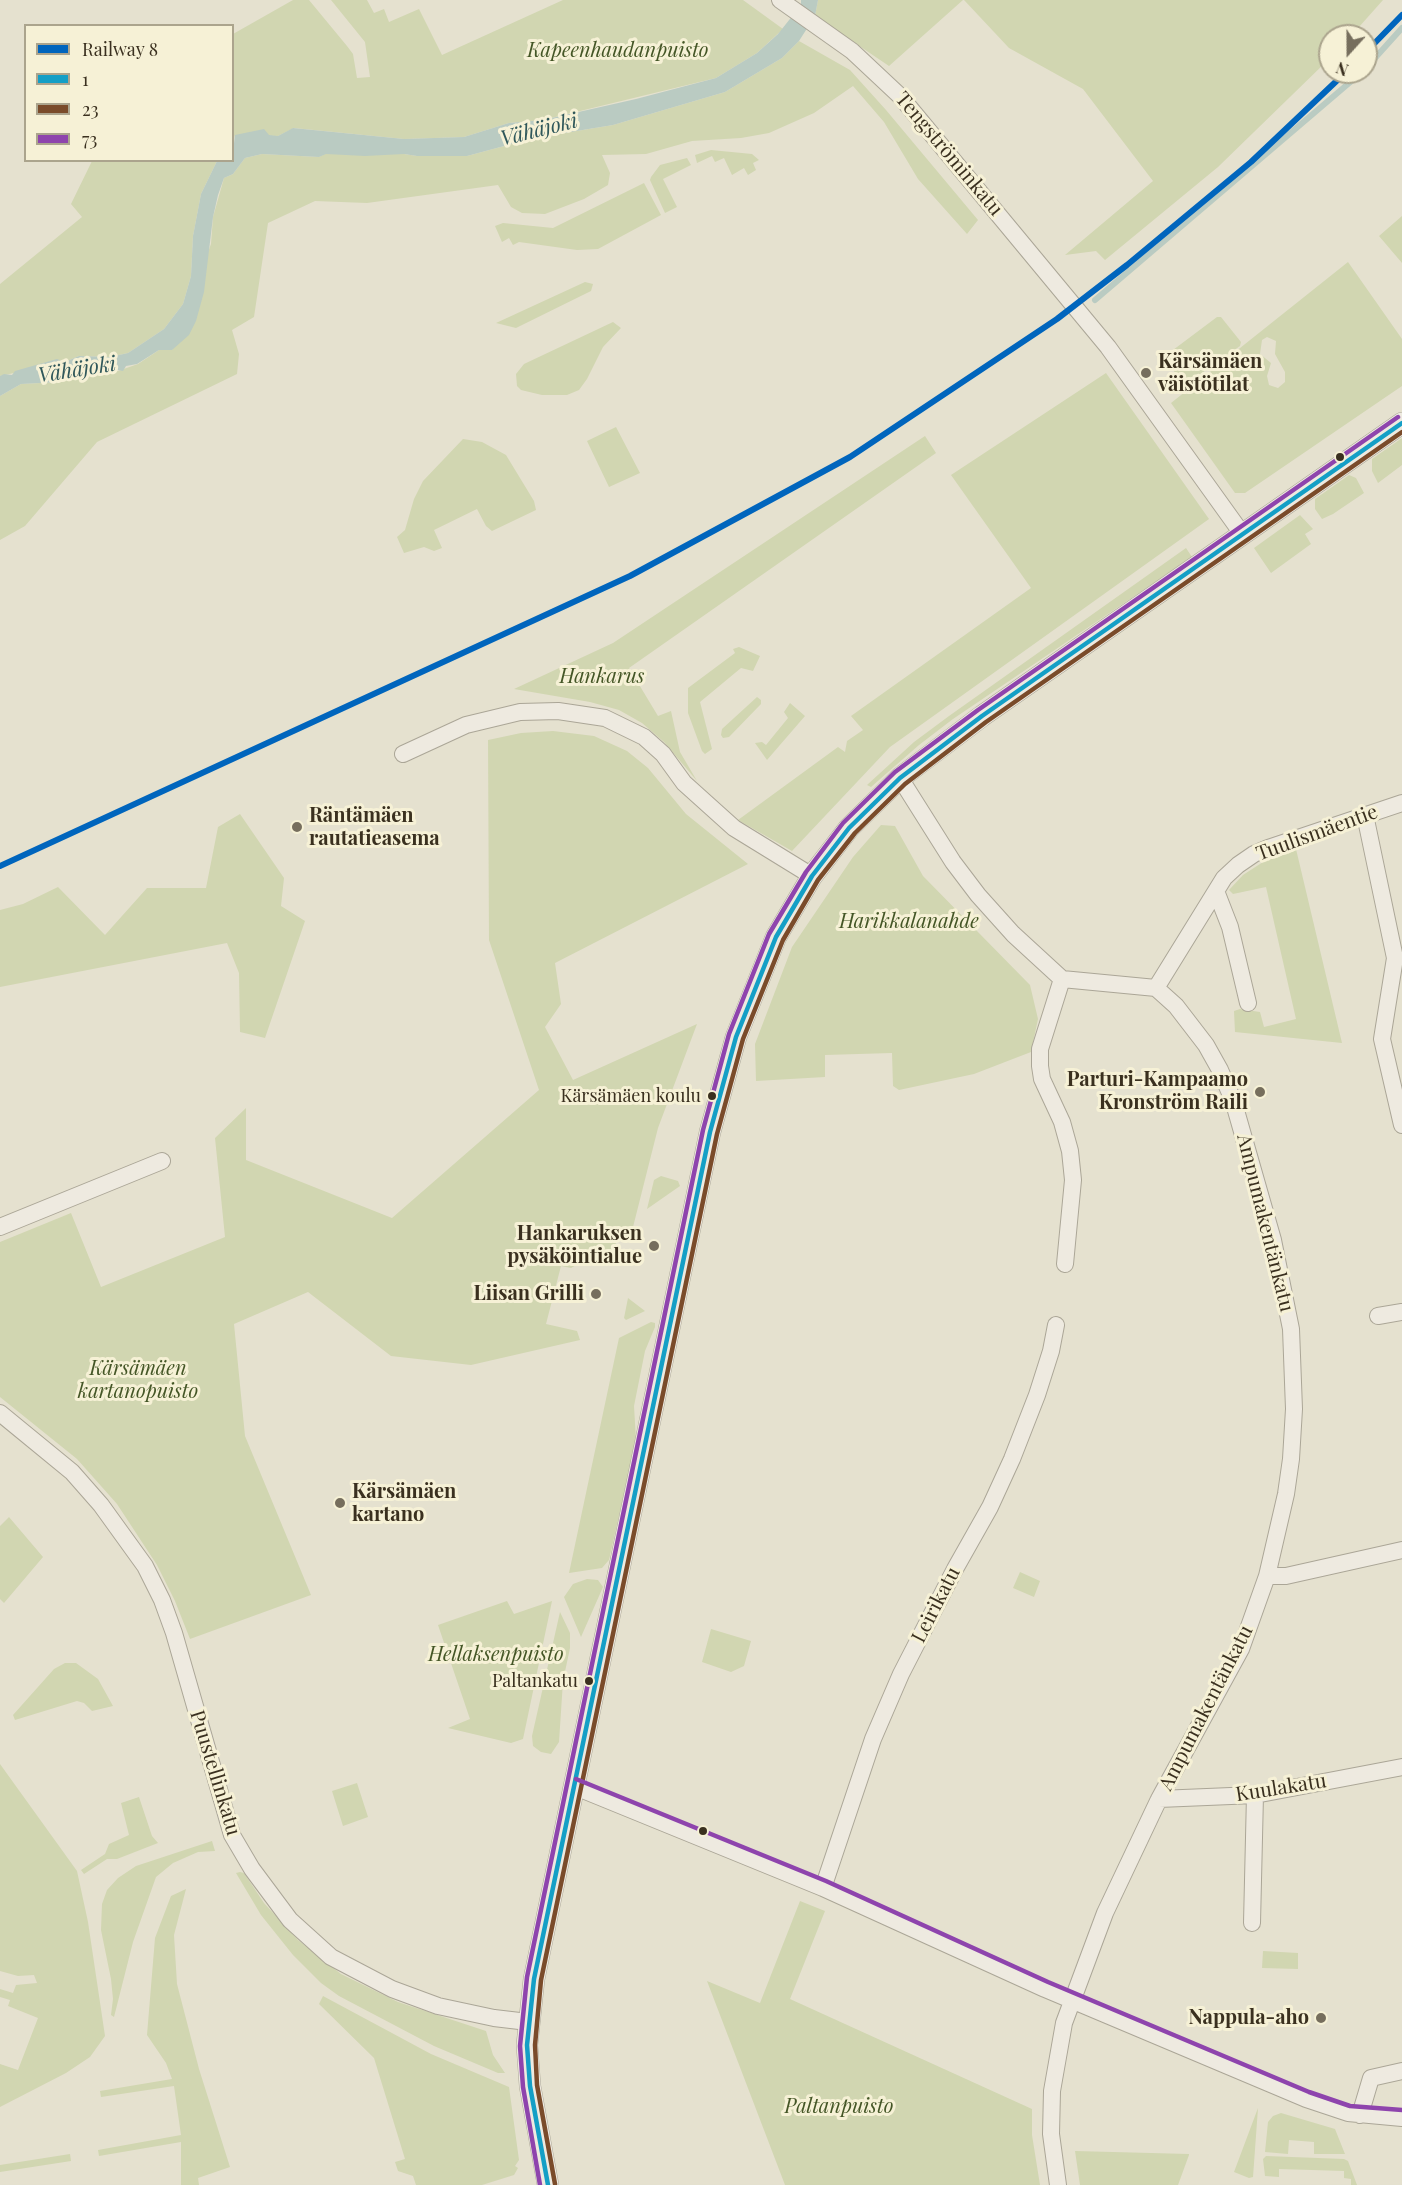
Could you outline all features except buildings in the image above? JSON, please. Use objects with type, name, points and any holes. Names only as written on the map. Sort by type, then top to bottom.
[{"type":"street","name":"Tengströminkatu","points":[[780,0],[852,51],[900,96],[1108,347],[1243,535]]},
{"type":"street","points":[[548,2185],[530,2086],[528,2022],[573,1786],[718,1097],[736,1037],[761,968],[792,907],[812,876],[849,828],[900,778],[982,716],[1402,423]]},
{"type":"street","points":[[403,754],[466,725],[520,712],[558,711],[605,718],[644,737],[663,754],[684,783],[734,828],[812,876]]},
{"type":"street","points":[[900,778],[953,862],[978,895],[1013,934],[1062,979],[1156,988]]},
{"type":"street","name":"Tuulismäentie","points":[[1156,988],[1224,878],[1254,854],[1402,803]]},
{"type":"street","points":[[1365,815],[1395,958],[1382,1039],[1402,1125]]},
{"type":"street","points":[[1216,891],[1230,927],[1248,1003]]},
{"type":"street","points":[[1062,979],[1040,1049],[1040,1066],[1042,1079],[1062,1122],[1070,1151],[1072,1180],[1065,1264]]},
{"type":"street","name":"Ampumakentänkatu","points":[[1058,2185],[1051,2134],[1052,2091],[1064,2023],[1105,1913],[1159,1799],[1241,1649],[1267,1576],[1286,1494],[1294,1409],[1291,1329],[1282,1275],[1233,1100],[1220,1070],[1191,1024],[1156,988]]},
{"type":"street","points":[[0,1227],[162,1161]]},
{"type":"street","points":[[1378,1316],[1402,1312]]},
{"type":"street","name":"Leirikatu","points":[[823,1888],[873,1739],[901,1674],[945,1587],[990,1507],[1016,1450],[1051,1351],[1056,1324]]},
{"type":"street","name":"Puustellinkatu","points":[[0,1413],[72,1472],[101,1505],[145,1566],[162,1600],[174,1633],[232,1835],[252,1869],[290,1920],[331,1957],[392,1989],[438,2006],[494,2018],[528,2022]]},
{"type":"street","points":[[1267,1576],[1286,1576],[1402,1550]]},
{"type":"street","name":"Kuulakatu","points":[[1159,1799],[1255,1795],[1402,1767]]},
{"type":"street","points":[[573,1786],[823,1888],[1072,2000],[1295,2095],[1360,2115],[1402,2118]]},
{"type":"street","points":[[1252,1923],[1255,1795]]},
{"type":"street","points":[[1360,2115],[1371,2078],[1402,2072]]},
{"type":"green space","name":"Kapeenhaudanpuisto","points":[[293,0],[309,0],[353,54],[357,78],[370,77],[365,42],[331,0],[367,0],[374,13],[384,9],[389,22],[419,9],[442,55],[563,0],[743,0],[783,29],[757,53],[716,78],[543,120],[509,123],[464,137],[404,139],[294,128],[278,136],[235,135],[234,138],[234,33]]},
{"type":"green space","points":[[818,0],[963,0],[889,66],[815,16]]},
{"type":"green space","points":[[964,0],[1383,0],[1362,24],[1318,24],[1318,70],[1218,167],[1105,260],[1096,251],[1065,255],[1153,181],[1083,89],[1009,48]]},
{"type":"green space","points":[[799,41],[850,70],[886,110],[978,220],[967,234],[918,179],[884,122],[853,86],[814,113],[769,133],[741,138],[692,141],[646,154],[602,155],[610,173],[608,185],[584,199],[545,214],[522,213],[511,207],[498,185],[367,203],[315,201],[268,223],[254,317],[232,330],[239,354],[237,374],[97,442],[25,526],[0,540],[0,396],[21,384],[59,382],[112,369],[118,371],[138,364],[159,350],[172,350],[211,244],[213,217],[224,178],[233,174],[245,158],[262,154],[319,157],[325,154],[467,156],[534,138],[613,125],[725,92],[782,58]]},
{"type":"green space","points":[[711,150],[752,154],[759,160],[753,163],[756,170],[748,175],[744,168],[732,175],[724,158],[715,162],[712,156],[697,163],[695,155]]},
{"type":"green space","points":[[687,158],[691,165],[663,179],[677,207],[665,213],[650,180],[651,177],[660,165]]},
{"type":"green space","points":[[92,162],[217,162],[201,194],[193,236],[191,276],[183,304],[164,329],[128,353],[110,357],[79,356],[65,362],[0,376],[0,284],[82,217],[71,204]]},
{"type":"green space","points":[[644,183],[661,215],[598,249],[577,250],[519,242],[513,245],[509,238],[502,242],[495,226],[503,223],[553,228]]},
{"type":"green space","points":[[1402,216],[1402,263],[1379,236]]},
{"type":"green space","points":[[1348,262],[1402,339],[1402,386],[1245,493],[1235,493],[1171,403]],"holes":[[[1267,337],[1276,341],[1275,354],[1285,372],[1285,382],[1278,388],[1269,385],[1267,376],[1271,363],[1260,354],[1262,340]]]},
{"type":"green space","points":[[585,282],[593,284],[591,291],[516,328],[496,323]]},
{"type":"green space","points":[[1217,317],[1221,317],[1241,342],[1240,346],[1185,385],[1165,360],[1165,356]]},
{"type":"green space","points":[[613,322],[621,328],[603,347],[579,390],[567,395],[542,395],[521,390],[517,386],[516,374],[524,364]]},
{"type":"green space","points":[[1106,373],[1209,519],[890,747],[792,851],[738,820],[838,747],[845,752],[847,741],[863,730],[851,716],[1031,588],[951,475]]},
{"type":"green space","points":[[616,427],[640,473],[609,487],[587,441]]},
{"type":"green space","name":"Hankarus","points":[[925,436],[936,453],[629,668],[658,716],[671,711],[680,752],[697,781],[664,742],[642,723],[619,710],[590,702],[514,689],[613,643]]},
{"type":"green space","points":[[1402,438],[1402,465],[1378,483],[1372,471],[1372,459]]},
{"type":"green space","points":[[463,439],[482,442],[506,455],[534,501],[536,510],[492,531],[486,526],[477,509],[434,530],[442,548],[434,551],[424,547],[404,553],[397,537],[405,530],[414,499],[423,481]]},
{"type":"green space","points":[[1349,475],[1356,478],[1364,493],[1322,519],[1315,509],[1315,499]]},
{"type":"green space","points":[[1300,515],[1313,529],[1305,534],[1311,544],[1271,573],[1254,548]]},
{"type":"green space","points":[[1186,548],[1192,557],[953,719],[871,787],[867,785],[914,742]]},
{"type":"green space","points":[[739,647],[760,656],[753,671],[741,668],[700,702],[712,749],[705,754],[688,713],[688,688],[735,653],[733,649]]},
{"type":"green space","points":[[757,697],[761,700],[761,704],[729,737],[723,738],[722,729]]},
{"type":"green space","points":[[790,703],[805,716],[767,760],[755,743],[762,742],[766,745],[788,718],[784,712]]},
{"type":"green space","name":"Kärsämäen kartanopuisto","points":[[553,731],[594,736],[627,751],[648,768],[686,814],[748,864],[555,963],[561,1004],[545,1027],[573,1080],[697,1024],[658,1128],[632,1231],[619,1229],[613,1256],[597,1253],[571,1268],[561,1266],[546,1324],[577,1331],[580,1340],[471,1365],[391,1356],[308,1292],[234,1324],[245,1436],[311,1595],[190,1639],[157,1565],[117,1504],[77,1459],[0,1397],[0,1242],[71,1213],[101,1287],[225,1237],[215,1138],[246,1108],[246,1160],[392,1218],[539,1090],[489,940],[488,740],[521,733]]},
{"type":"green space","points":[[240,814],[284,878],[281,906],[305,921],[265,1038],[240,1032],[239,973],[227,943],[0,987],[0,910],[23,904],[58,887],[105,935],[147,888],[206,888],[218,827]]},
{"type":"green space","name":"Harikkalanahde","points":[[881,825],[895,826],[923,876],[1030,985],[1038,1019],[1031,1052],[974,1074],[899,1090],[893,1086],[892,1053],[825,1055],[825,1077],[756,1081],[755,1044],[792,947],[853,857]]},
{"type":"green space","points":[[1296,849],[1342,1043],[1235,1032],[1234,1011],[1240,1009],[1260,1012],[1264,1027],[1296,1019],[1266,887],[1233,894],[1229,890],[1243,875],[1263,862]]},
{"type":"green space","points":[[661,1176],[678,1181],[680,1186],[647,1209],[654,1180]]},
{"type":"green space","points":[[628,1298],[645,1311],[626,1320],[624,1318]]},
{"type":"green space","points":[[651,1322],[655,1323],[655,1327],[645,1351],[634,1406],[636,1440],[609,1560],[602,1568],[569,1573],[619,1338]]},
{"type":"green space","points":[[9,1517],[43,1557],[4,1603],[0,1599],[0,1526]]},
{"type":"green space","points":[[1020,1572],[1040,1581],[1034,1597],[1013,1588]]},
{"type":"green space","points":[[587,1579],[598,1580],[603,1587],[581,1637],[564,1597],[573,1584]]},
{"type":"green space","name":"Hellaksenpuisto","points":[[507,1601],[514,1614],[552,1601],[523,1739],[511,1743],[448,1728],[470,1719],[438,1625]]},
{"type":"green space","points":[[560,1612],[570,1633],[570,1648],[563,1681],[559,1742],[551,1754],[541,1752],[533,1746],[532,1736]]},
{"type":"green space","points":[[711,1629],[751,1641],[744,1666],[731,1672],[702,1662]]},
{"type":"green space","points":[[65,1663],[76,1663],[98,1679],[113,1706],[92,1711],[84,1703],[77,1701],[15,1720],[13,1715],[54,1669]]},
{"type":"green space","points":[[0,1764],[77,1871],[88,1922],[105,2036],[90,2057],[66,2073],[0,2107],[0,2064],[18,2070],[38,2018],[8,2006],[10,2000],[0,1997],[0,1989],[13,1993],[16,1985],[37,1983],[34,1975],[18,1976],[0,1971]]},
{"type":"green space","points":[[357,1783],[368,1817],[343,1826],[332,1791]]},
{"type":"green space","points":[[139,1797],[152,1836],[158,1843],[117,1859],[107,1859],[84,1874],[81,1870],[105,1854],[109,1844],[129,1835],[121,1803]]},
{"type":"green space","points":[[212,1841],[215,1851],[198,1852],[173,1863],[156,1877],[133,1942],[114,2017],[111,2015],[113,1999],[111,1979],[101,1930],[102,1904],[107,1890],[118,1878],[136,1866]]},
{"type":"green space","points":[[236,1873],[244,1873],[264,1903],[298,1940],[341,1974],[398,2002],[486,2031],[493,2055],[505,2073],[498,2073],[434,2046],[339,1996],[321,1983],[293,1955],[261,1915]]},
{"type":"green space","points":[[186,1889],[174,1935],[177,1984],[199,2069],[230,2167],[198,2178],[199,2185],[181,2185],[181,2142],[99,2156],[98,2150],[181,2135],[174,2086],[101,2097],[100,2091],[172,2079],[166,2063],[147,2035],[155,1938],[171,1896]]},
{"type":"green space","name":"Paltanpuisto","points":[[800,1901],[825,1911],[790,1999],[1032,2109],[1032,2135],[1040,2185],[785,2185],[707,1981],[760,2003]]},
{"type":"green space","points":[[1263,1951],[1298,1953],[1298,1969],[1262,1968]]},
{"type":"green space","points":[[323,1996],[431,2054],[509,2087],[519,2160],[515,2166],[518,2168],[514,2175],[482,2185],[416,2185],[413,2176],[398,2171],[395,2162],[405,2159],[374,2058],[319,2004]]},
{"type":"green space","points":[[1258,2108],[1253,2177],[1249,2178],[1234,2172]]},
{"type":"green space","points":[[1281,2113],[1335,2129],[1345,2154],[1314,2154],[1314,2142],[1289,2140],[1288,2154],[1265,2152],[1268,2122],[1273,2116]]},
{"type":"green space","points":[[1075,2151],[1189,2155],[1178,2185],[1080,2185]]},
{"type":"green space","points":[[70,2154],[71,2161],[0,2172],[0,2165]]},
{"type":"green space","points":[[1266,2156],[1344,2159],[1348,2161],[1357,2185],[1351,2185],[1351,2179],[1344,2178],[1344,2171],[1279,2169],[1279,2177],[1265,2176],[1263,2159]]},
{"type":"water","name":"Vähäjoki","points":[[801,0],[818,0],[815,16],[799,41],[782,58],[725,92],[613,125],[534,138],[467,156],[326,154],[319,157],[262,154],[245,158],[233,174],[224,178],[218,195],[213,217],[204,292],[196,321],[189,335],[172,350],[159,350],[137,364],[126,366],[123,371],[112,369],[59,382],[21,384],[0,396],[0,376],[4,374],[12,375],[15,371],[57,359],[65,362],[79,356],[110,357],[128,353],[164,329],[183,304],[191,276],[193,236],[201,194],[217,162],[234,162],[235,135],[264,129],[269,135],[278,136],[293,128],[404,139],[464,137],[509,123],[543,120],[636,99],[716,78],[757,53],[778,34],[801,5]]},
{"type":"waterway","points":[[1378,55],[1402,28]]},
{"type":"waterway","points":[[1095,300],[1348,84]]},
{"type":"rail line","name":"8","points":[[1378,40],[1402,15]]},
{"type":"rail line","name":"8","points":[[0,866],[630,576],[850,457],[1057,319],[1127,265],[1251,162],[1333,84]]},
{"type":"transit line","name":"73","points":[[540,2185],[523,2087],[520,2046],[527,1977],[703,1130],[729,1034],[769,934],[806,872],[843,823],[895,772],[978,710],[1398,417]]},
{"type":"transit line","name":"1","points":[[548,2185],[530,2086],[527,2045],[534,1979],[710,1132],[736,1037],[776,937],[812,876],[849,828],[900,778],[982,716],[1402,423]]},
{"type":"transit line","name":"23","points":[[555,2184],[537,2085],[535,2045],[541,1980],[717,1134],[743,1039],[783,940],[818,880],[855,833],[905,784],[986,722],[1402,432]]},
{"type":"transit line","name":"73","points":[[576,1779],[826,1881],[1048,1982],[1309,2092],[1350,2106],[1402,2110]]},
{"type":"place","name":"Kärsämäen väistötilat","points":[[1146,373]]},
{"type":"place","name":"Räntämäen rautatieasema","points":[[297,827]]},
{"type":"place","name":"Parturi-Kampaamo Kronström Raili","points":[[1260,1092]]},
{"type":"place","name":"Kärsämäen koulu","points":[[712,1096]]},
{"type":"place","name":"Hankaruksen pysäköintialue","points":[[654,1246]]},
{"type":"place","name":"Liisan Grilli","points":[[596,1294]]},
{"type":"place","name":"Kärsämäen kartano","points":[[340,1503]]},
{"type":"place","name":"Paltankatu","points":[[589,1681]]},
{"type":"place","name":"Nappula-aho","points":[[1321,2018]]}]
